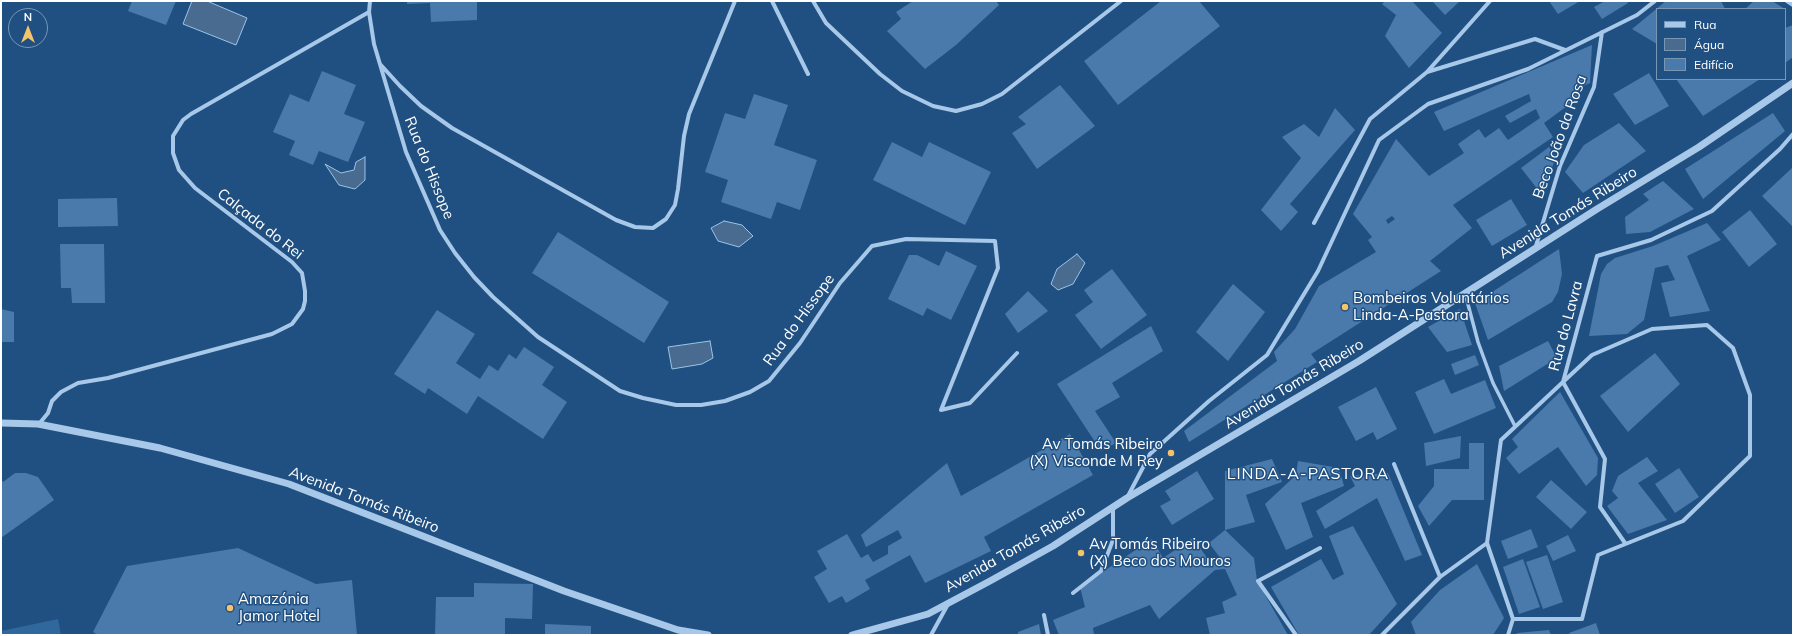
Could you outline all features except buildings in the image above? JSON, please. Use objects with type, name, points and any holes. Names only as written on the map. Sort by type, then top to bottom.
[{"type":"street","points":[[369,12],[370,1]]},
{"type":"street","points":[[379,62],[400,86],[421,106],[452,128],[616,220],[635,227],[653,228],[666,219],[675,205],[684,136],[689,114],[735,1]]},
{"type":"street","points":[[772,1],[808,74]]},
{"type":"street","points":[[813,1],[826,23],[880,74],[902,91],[927,103],[956,111],[982,104],[1002,94],[1121,1]]},
{"type":"street","points":[[1314,223],[1370,120],[1427,72],[1490,1]]},
{"type":"street","points":[[1127,498],[1150,454],[1209,401],[1267,355],[1318,271],[1379,140],[1428,104],[1528,68],[1637,15],[1655,1]]},
{"type":"street","points":[[1787,1],[1793,5]]},
{"type":"street","name":"Rua do Hissope","points":[[369,12],[374,44],[379,62],[414,172],[440,230],[455,253],[493,297],[538,337],[620,391],[643,398],[676,405],[701,405],[725,401],[750,392],[769,380],[800,343],[840,283],[872,246],[906,239],[995,241],[998,268],[941,410],[970,403],[1017,353]]},
{"type":"street","name":"Calçada do Rei","points":[[38,424],[48,413],[52,401],[61,392],[78,383],[108,378],[272,334],[292,324],[303,309],[305,301],[306,291],[302,273],[292,262],[195,188],[179,170],[172,153],[173,136],[183,120],[191,114],[369,12]]},
{"type":"street","name":"Beco João da Rosa","points":[[1534,249],[1560,166],[1594,87],[1602,32]]},
{"type":"street","points":[[1427,72],[1535,39],[1565,50]]},
{"type":"street","name":"Avenida Tomás Ribeiro","points":[[852,635],[928,614],[1053,546],[1127,498],[1359,361],[1534,249],[1700,147],[1793,83]]},
{"type":"street","name":"Rua do Lavra","points":[[1487,543],[1501,440],[1563,382],[1597,256],[1651,240],[1712,211],[1780,149],[1793,134]]},
{"type":"street","points":[[1465,293],[1478,342],[1493,383],[1515,426]]},
{"type":"street","points":[[1513,619],[1582,619],[1598,555],[1683,521],[1750,456],[1750,395],[1733,348],[1707,325],[1652,329],[1592,355],[1563,382],[1605,459],[1600,508],[1625,543]]},
{"type":"street","name":"Avenida Tomás Ribeiro","points":[[1,423],[38,424],[160,448],[289,484],[564,591],[678,630],[708,635]]},
{"type":"street","points":[[1394,464],[1440,577]]},
{"type":"street","points":[[1073,593],[1101,571],[1113,540],[1113,507]]},
{"type":"street","points":[[1382,635],[1440,577],[1487,543],[1513,619],[1508,635]]},
{"type":"street","points":[[1296,635],[1258,580],[1320,548]]},
{"type":"street","points":[[931,635],[948,604]]},
{"type":"street","points":[[1044,615],[1048,635]]},
{"type":"shaded area","points":[[58,619],[61,635],[1,635],[1,631]]},
{"type":"water","points":[[192,1],[207,1],[247,18],[236,45],[183,24]]},
{"type":"water","points":[[365,157],[365,180],[355,189],[339,185],[325,164],[341,173],[354,170],[356,162]]},
{"type":"water","points":[[724,221],[742,225],[753,236],[739,247],[718,241],[711,228]]},
{"type":"water","points":[[1077,254],[1085,263],[1073,284],[1058,290],[1051,284],[1057,269]]},
{"type":"water","points":[[710,341],[713,358],[702,364],[672,369],[668,347]]},
{"type":"place","name":"Bombeiros Voluntários Linda-A-Pastora","points":[[1345,307]]},
{"type":"place","name":"Av Tomás Ribeiro (X) Visconde M Rey","points":[[1171,453]]},
{"type":"place","name":"Av Tomás Ribeiro (X) Beco dos Mouros","points":[[1081,553]]},
{"type":"place","name":"Amazónia Jamor Hotel","points":[[230,608]]},
{"type":"district","name":"LINDA-A-PASTORA","points":[[1308,474]]}]
